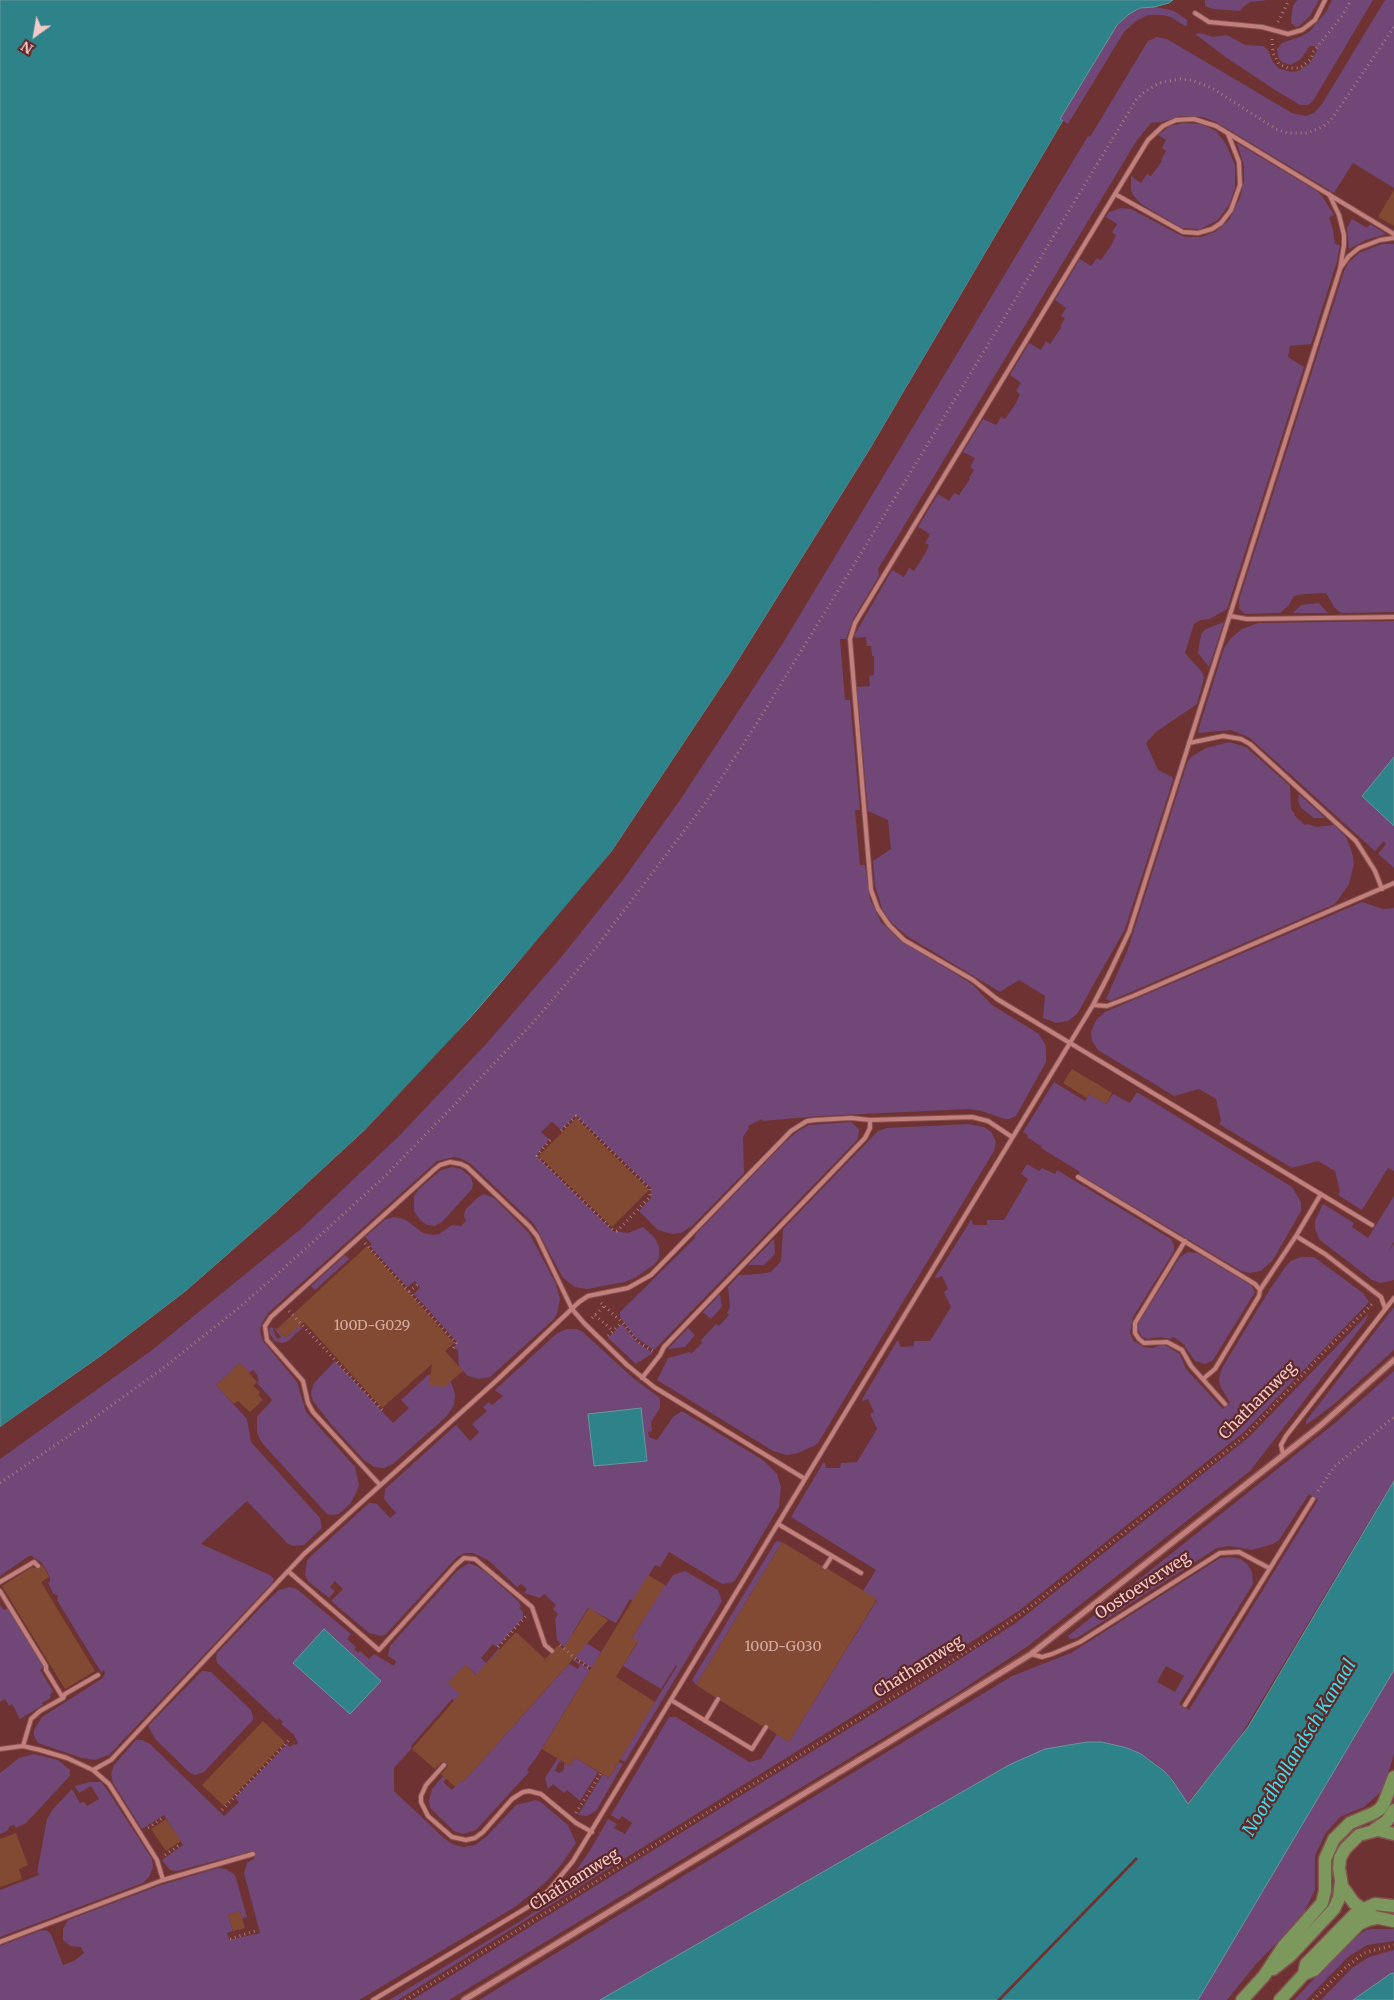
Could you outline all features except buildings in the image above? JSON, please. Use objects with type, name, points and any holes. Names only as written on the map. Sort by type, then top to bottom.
[{"type":"main road","points":[[1242,2000],[1264,1976],[1283,1947],[1322,1903],[1326,1891],[1325,1860],[1334,1838],[1350,1823],[1380,1809],[1394,1777]]},
{"type":"main road","points":[[1264,1976],[1291,1955],[1332,1912],[1338,1902],[1341,1881],[1339,1865],[1345,1849],[1359,1835],[1374,1830],[1386,1821],[1394,1810]]},
{"type":"main road","points":[[1374,1830],[1388,1831],[1394,1834]]},
{"type":"main road","points":[[1341,1881],[1348,1897],[1361,1909],[1377,1918],[1394,1921]]},
{"type":"main road","points":[[1304,1974],[1306,1964],[1346,1921],[1361,1909],[1375,1904],[1394,1906]]},
{"type":"main road","points":[[1280,2000],[1304,1974],[1314,1970],[1359,1924],[1377,1918]]},
{"type":"street","points":[[464,2000],[1031,1654],[1343,1407],[1394,1360]]},
{"type":"lane","points":[[1196,13],[1209,22],[1262,27],[1288,34],[1302,30],[1315,20],[1325,0]]},
{"type":"lane","points":[[1372,1225],[997,999],[973,980],[904,940],[888,925],[878,910],[871,890],[850,639],[855,623],[1115,194],[1148,140],[1163,126],[1176,120],[1194,119],[1210,123],[1394,234]]},
{"type":"lane","points":[[1115,194],[1183,232],[1203,232],[1212,229],[1221,223],[1231,210],[1240,185],[1239,162],[1227,132]]},
{"type":"lane","points":[[373,2000],[513,1917],[540,1898],[562,1876],[592,1832],[1093,1005],[1129,932],[1340,269],[1344,235],[1339,215],[1329,194]]},
{"type":"lane","points":[[1340,269],[1348,256],[1358,248],[1380,240],[1394,238]]},
{"type":"lane","points":[[1230,616],[1247,618],[1394,617]]},
{"type":"lane","points":[[1189,743],[1223,736],[1241,739],[1250,744],[1356,841],[1375,871],[1382,889]]},
{"type":"lane","points":[[1093,1005],[1107,1006],[1133,996],[1394,883]]},
{"type":"lane","points":[[93,1770],[112,1760],[304,1554],[497,1380],[579,1302],[593,1295],[628,1288],[651,1275],[798,1126],[815,1120],[850,1118],[870,1120],[978,1118],[998,1126],[1012,1137]]},
{"type":"lane","points":[[642,1378],[664,1347],[865,1138],[870,1128],[870,1120]]},
{"type":"lane","points":[[380,1485],[313,1412],[308,1403],[303,1381],[267,1340],[264,1331],[267,1321],[440,1165],[450,1162],[467,1167],[532,1230],[572,1309],[603,1342],[642,1378],[805,1478]]},
{"type":"lane","points":[[1078,1177],[1256,1284],[1260,1290]]},
{"type":"lane","points":[[1203,1379],[1215,1368],[1259,1296],[1260,1290],[1321,1194]]},
{"type":"lane","points":[[1296,1236],[1325,1254],[1380,1297],[1385,1308]]},
{"type":"lane","points":[[1184,1241],[1137,1319],[1134,1330],[1137,1338],[1142,1342],[1150,1344],[1160,1341],[1167,1342],[1182,1350],[1191,1366],[1225,1404]]},
{"type":"lane","points":[[1283,1454],[1280,1445],[1286,1436],[1394,1298]]},
{"type":"lane","points":[[1185,1705],[1312,1498]]},
{"type":"lane","points":[[778,1524],[861,1573]]},
{"type":"lane","name":"Oostoeverweg","points":[[1031,1654],[1042,1657],[1068,1648],[1220,1553],[1239,1552],[1269,1568]]},
{"type":"lane","points":[[825,1568],[832,1556]]},
{"type":"lane","points":[[288,1571],[379,1650],[456,1565],[464,1558],[470,1557],[480,1561],[532,1608],[545,1645],[552,1651]]},
{"type":"lane","points":[[0,1582],[32,1563],[38,1566]]},
{"type":"lane","points":[[0,1591],[46,1666],[46,1670],[63,1698]]},
{"type":"lane","points":[[23,1746],[31,1719],[40,1711],[63,1698],[65,1694],[98,1674]]},
{"type":"lane","points":[[705,1720],[718,1699]]},
{"type":"lane","points":[[671,1700],[752,1749],[766,1727]]},
{"type":"lane","points":[[0,1749],[23,1746],[67,1758],[93,1770],[108,1784],[157,1860],[163,1880]]},
{"type":"lane","points":[[444,1765],[426,1785],[421,1796],[421,1802],[428,1816],[452,1837],[466,1840],[475,1838],[483,1832],[512,1799],[523,1792],[529,1791],[546,1797],[571,1820],[592,1832]]},
{"type":"lane","points":[[0,1942],[163,1880],[253,1854]]},
{"type":"path","points":[[0,1483],[162,1369],[240,1307],[313,1242],[384,1177],[459,1101],[531,1025],[591,954],[706,802],[757,723],[1136,100],[1150,87],[1160,83],[1180,79],[1191,80],[1212,88],[1276,129],[1287,133],[1308,133],[1324,126],[1331,120],[1394,27]]},
{"type":"path","points":[[550,1140],[537,1156],[617,1231],[650,1197],[650,1188],[576,1116],[561,1131]]},
{"type":"path","points":[[360,1237],[456,1343],[453,1349]]},
{"type":"path","points":[[409,1292],[418,1284]]},
{"type":"path","points":[[593,1295],[622,1322],[638,1342],[660,1355]]},
{"type":"path","name":"Chathamweg","points":[[405,2000],[977,1645],[1022,1614],[1244,1437],[1323,1353],[1380,1297]]},
{"type":"path","points":[[284,1306],[384,1412]]},
{"type":"path","points":[[586,1325],[604,1306]]},
{"type":"path","points":[[596,1314],[613,1331]]},
{"type":"path","points":[[603,1342],[622,1322]]},
{"type":"path","points":[[1312,1498],[1334,1467],[1394,1417]]},
{"type":"path","points":[[498,1648],[532,1608]]},
{"type":"path","points":[[576,1659],[591,1668]]},
{"type":"path","points":[[222,1810],[290,1739]]},
{"type":"path","points":[[571,1820],[601,1773]]},
{"type":"path","points":[[140,1834],[164,1817]]},
{"type":"path","points":[[157,1860],[181,1844]]},
{"type":"path","points":[[230,1939],[255,1930]]},
{"type":"path","points":[[1314,2000],[1345,1968],[1364,1953],[1394,1945]]},
{"type":"shaded area","points":[[1173,0],[1156,7],[1174,11],[1187,20],[1187,25],[1185,26],[1171,17],[1162,15],[1148,15],[1136,21],[1124,32],[1068,124],[1060,119],[1117,25],[1129,14],[1140,8],[1154,7]]},
{"type":"shaded area","points":[[1205,0],[1269,0],[1250,2],[1240,11],[1213,9],[1205,6]]},
{"type":"shaded area","points":[[1297,0],[1319,0],[1310,16],[1296,27],[1291,23],[1291,19],[1293,6]]},
{"type":"shaded area","points":[[1332,0],[1373,0],[1313,101],[1308,105],[1300,105],[1275,90],[1195,34],[1200,33],[1213,37],[1227,35],[1245,45],[1263,46],[1268,50],[1278,68],[1291,72],[1298,71],[1309,64],[1317,51],[1315,46],[1310,46],[1300,60],[1290,65],[1279,59],[1277,49],[1282,43],[1310,31],[1326,12]]},
{"type":"shaded area","points":[[1385,0],[1394,0],[1394,188],[1353,163],[1334,193],[1216,122],[1203,117],[1181,116],[1151,123],[1137,140],[878,569],[879,576],[853,619],[846,639],[840,639],[845,700],[850,700],[860,810],[855,810],[860,865],[865,865],[870,899],[881,922],[900,940],[972,984],[992,1005],[1039,1034],[1046,1046],[1046,1062],[1016,1116],[1005,1119],[969,1109],[820,1116],[763,1121],[762,1119],[748,1126],[749,1128],[743,1137],[744,1173],[692,1226],[681,1233],[672,1234],[658,1230],[639,1211],[651,1198],[651,1188],[576,1115],[561,1130],[552,1122],[541,1132],[549,1139],[536,1156],[613,1231],[628,1233],[643,1227],[655,1238],[659,1247],[659,1258],[655,1264],[636,1277],[625,1282],[587,1289],[575,1287],[563,1278],[534,1224],[471,1164],[454,1157],[437,1161],[268,1313],[261,1325],[260,1331],[263,1341],[297,1382],[306,1412],[355,1467],[359,1485],[350,1504],[339,1514],[327,1514],[262,1443],[257,1433],[257,1417],[272,1400],[257,1383],[259,1380],[258,1376],[253,1370],[249,1373],[240,1363],[216,1385],[247,1419],[251,1442],[320,1518],[322,1528],[304,1545],[293,1546],[288,1544],[247,1501],[201,1544],[270,1575],[274,1579],[272,1583],[109,1755],[95,1760],[82,1758],[38,1743],[34,1736],[34,1730],[42,1717],[103,1678],[105,1673],[104,1670],[101,1672],[57,1600],[58,1596],[53,1593],[48,1583],[50,1577],[42,1563],[29,1556],[0,1576],[0,1459],[152,1350],[302,1228],[400,1135],[486,1044],[563,955],[622,881],[680,800],[783,643],[1088,136],[1090,137],[1148,41],[1157,37],[1167,39],[1292,113],[1306,116],[1314,113],[1322,104]]},
{"type":"shaded area","points":[[1183,123],[1201,124],[1216,131],[1226,144],[1235,165],[1235,188],[1229,205],[1218,220],[1200,229],[1182,228],[1141,204],[1131,190],[1131,176],[1141,183],[1147,174],[1151,176],[1162,161],[1166,151],[1162,148],[1166,140],[1158,135],[1170,126]]},
{"type":"shaded area","points":[[1237,143],[1317,191],[1322,196],[1334,215],[1329,217],[1335,244],[1340,245],[1337,261],[1311,344],[1290,346],[1288,357],[1304,367],[1227,609],[1210,619],[1200,620],[1194,624],[1185,653],[1202,672],[1204,678],[1197,704],[1156,732],[1146,743],[1158,770],[1172,777],[1173,780],[1125,929],[1077,1014],[1068,1021],[1056,1023],[1043,1018],[1045,996],[1019,980],[1000,992],[907,936],[892,923],[883,911],[875,886],[873,861],[891,849],[888,820],[868,811],[857,687],[870,686],[869,676],[874,675],[874,656],[872,656],[871,646],[867,646],[866,637],[855,638],[855,634],[892,570],[904,577],[909,568],[914,571],[925,554],[929,545],[925,543],[930,534],[918,527],[938,494],[949,501],[954,493],[959,495],[970,479],[974,470],[970,467],[975,458],[963,452],[983,419],[996,425],[1001,417],[1005,419],[1016,403],[1020,394],[1016,391],[1021,383],[1010,375],[1029,343],[1041,350],[1046,341],[1050,344],[1061,328],[1065,318],[1061,316],[1066,308],[1055,300],[1080,259],[1091,266],[1097,258],[1101,260],[1112,244],[1116,235],[1112,232],[1117,224],[1106,217],[1109,212],[1121,208],[1131,209],[1186,237],[1201,237],[1215,232],[1229,220],[1240,198],[1244,181],[1244,166]]},
{"type":"shaded area","points":[[1352,219],[1367,228],[1370,224],[1386,234],[1366,240],[1349,249],[1347,228]]},
{"type":"shaded area","points":[[1382,244],[1394,244],[1394,612],[1341,613],[1334,607],[1326,593],[1294,596],[1289,605],[1280,613],[1245,614],[1239,609],[1239,600],[1344,271],[1349,262],[1359,253]]},
{"type":"shaded area","points":[[1319,603],[1328,613],[1293,613],[1301,605]]},
{"type":"shaded area","points":[[1394,621],[1394,757],[1364,793],[1394,826],[1394,868],[1378,854],[1386,844],[1384,841],[1375,851],[1250,738],[1231,730],[1199,733],[1198,731],[1224,648],[1231,638],[1242,629],[1258,623]]},
{"type":"shaded area","points":[[1224,622],[1209,667],[1198,653],[1201,634],[1206,629]]},
{"type":"shaded area","points":[[1229,742],[1246,747],[1290,786],[1291,809],[1294,815],[1305,825],[1317,827],[1334,825],[1346,837],[1354,864],[1349,884],[1335,904],[1110,1001],[1106,999],[1128,949],[1187,763],[1191,757],[1206,748]]},
{"type":"shaded area","points":[[1299,794],[1325,818],[1314,818],[1301,808],[1298,801]]},
{"type":"shaded area","points":[[1362,902],[1383,909],[1394,908],[1394,1171],[1388,1168],[1362,1210],[1338,1195],[1340,1192],[1335,1171],[1318,1161],[1292,1168],[1219,1124],[1221,1121],[1216,1099],[1199,1089],[1174,1096],[1098,1050],[1092,1041],[1091,1032],[1096,1020],[1105,1012]]},
{"type":"shaded area","points":[[1054,1082],[1085,1101],[1096,1083],[1101,1086],[1094,1097],[1106,1104],[1113,1094],[1130,1103],[1137,1092],[1292,1187],[1301,1202],[1301,1211],[1273,1260],[1261,1271],[1250,1273],[1241,1271],[1079,1174],[1080,1172],[1027,1137],[1028,1135],[1023,1132]]},
{"type":"shaded area","points":[[851,1122],[859,1129],[858,1139],[654,1350],[635,1337],[620,1317],[620,1312],[695,1238],[696,1234],[785,1142],[809,1125]]},
{"type":"shaded area","points":[[968,1124],[984,1127],[992,1133],[996,1142],[994,1151],[818,1443],[795,1454],[786,1455],[773,1451],[657,1380],[668,1358],[690,1352],[691,1354],[716,1324],[719,1326],[729,1315],[727,1313],[730,1307],[728,1287],[739,1275],[771,1272],[781,1261],[783,1229],[878,1131],[887,1128]]},
{"type":"shaded area","points":[[1027,1164],[1039,1171],[1042,1168],[1055,1174],[1057,1170],[1171,1239],[1174,1251],[1133,1317],[1130,1333],[1134,1341],[1144,1347],[1153,1348],[1163,1344],[1180,1354],[1186,1369],[1223,1409],[1230,1402],[1220,1386],[1219,1378],[1222,1368],[1270,1289],[1291,1261],[1301,1257],[1314,1257],[1363,1293],[1369,1302],[1244,1432],[1020,1610],[945,1659],[398,2000],[389,2000],[524,1919],[542,1906],[570,1879],[589,1852],[608,1819],[617,1824],[614,1828],[625,1834],[632,1823],[622,1816],[619,1820],[611,1815],[669,1717],[676,1717],[749,1762],[761,1759],[777,1734],[789,1742],[877,1600],[863,1591],[876,1570],[791,1517],[823,1463],[825,1463],[826,1468],[840,1468],[841,1463],[857,1462],[877,1429],[870,1414],[874,1412],[868,1399],[863,1401],[862,1399],[897,1341],[899,1341],[900,1347],[914,1346],[914,1341],[930,1341],[951,1307],[944,1292],[948,1289],[942,1276],[935,1277],[971,1220],[973,1225],[987,1225],[987,1220],[1004,1220],[1028,1179],[1021,1174]]},
{"type":"shaded area","points":[[452,1167],[461,1169],[471,1177],[472,1189],[442,1222],[435,1226],[427,1225],[420,1220],[414,1211],[414,1196],[419,1189],[441,1170]]},
{"type":"shaded area","points":[[484,1194],[494,1198],[529,1233],[556,1284],[560,1299],[554,1319],[490,1377],[479,1379],[468,1376],[459,1367],[458,1351],[454,1347],[458,1343],[414,1294],[420,1287],[415,1281],[407,1287],[370,1246],[372,1244],[365,1237],[386,1219],[395,1217],[406,1220],[423,1233],[439,1234],[452,1225],[461,1226],[466,1221],[464,1216],[465,1210]]},
{"type":"shaded area","points":[[1394,1196],[1394,1242],[1388,1251],[1394,1244],[1394,1280],[1381,1283],[1372,1280],[1320,1240],[1315,1229],[1315,1221],[1323,1204],[1354,1223],[1352,1227],[1368,1238]]},
{"type":"shaded area","points":[[774,1239],[775,1254],[764,1265],[748,1265]]},
{"type":"shaded area","points":[[1188,1252],[1197,1253],[1251,1285],[1255,1292],[1213,1360],[1205,1364],[1195,1361],[1185,1345],[1173,1337],[1171,1339],[1160,1337],[1148,1339],[1142,1337],[1138,1330],[1138,1324],[1180,1257]]},
{"type":"shaded area","points":[[345,1255],[349,1259],[315,1290],[311,1286]]},
{"type":"shaded area","points":[[720,1294],[722,1307],[711,1319],[703,1312]]},
{"type":"shaded area","points":[[1394,1307],[1394,1350],[1333,1405],[1306,1425],[1306,1421]]},
{"type":"shaded area","points":[[1369,1313],[1365,1322],[1250,1471],[1028,1646],[951,1697],[449,2000],[412,2000],[1016,1623],[1249,1437]]},
{"type":"shaded area","points":[[622,1324],[638,1343],[653,1353],[636,1364],[608,1338]]},
{"type":"shaded area","points":[[300,1325],[302,1328],[288,1341],[282,1343],[275,1341],[269,1333],[270,1327],[273,1328],[278,1339],[281,1337],[274,1328],[286,1338]]},
{"type":"shaded area","points":[[688,1328],[695,1335],[685,1347],[668,1349]]},
{"type":"shaded area","points":[[566,1329],[577,1329],[583,1332],[633,1378],[660,1398],[660,1408],[651,1422],[652,1431],[648,1432],[649,1437],[657,1440],[673,1417],[682,1411],[763,1460],[777,1474],[781,1487],[779,1507],[736,1579],[733,1582],[722,1584],[669,1552],[660,1567],[655,1565],[633,1601],[630,1599],[616,1623],[588,1608],[572,1634],[601,1652],[592,1668],[576,1658],[557,1640],[555,1619],[558,1614],[553,1609],[556,1605],[544,1594],[540,1598],[524,1593],[527,1589],[521,1584],[517,1587],[488,1560],[473,1553],[465,1553],[457,1557],[386,1634],[381,1636],[369,1633],[331,1601],[343,1589],[335,1581],[330,1587],[335,1591],[329,1598],[308,1581],[305,1575],[307,1561],[369,1503],[377,1504],[390,1518],[396,1513],[384,1499],[385,1489],[456,1425],[470,1441],[479,1432],[472,1424],[487,1411],[483,1407],[489,1402],[492,1405],[503,1396],[495,1390],[556,1334]]},
{"type":"shaded area","points":[[335,1361],[393,1423],[409,1408],[401,1400],[428,1375],[439,1375],[451,1382],[455,1394],[454,1405],[446,1417],[393,1464],[384,1468],[374,1467],[363,1459],[313,1401],[311,1393],[314,1383]]},
{"type":"shaded area","points":[[1394,1371],[1394,1480],[1238,1740],[1187,1804],[1172,1779],[1156,1764],[1141,1754],[1117,1745],[1086,1742],[1009,1765],[600,2000],[479,2000],[1012,1676],[1071,1653],[1220,1558],[1241,1559],[1252,1572],[1253,1584],[1179,1704],[1189,1710],[1318,1500],[1309,1494],[1279,1540],[1273,1544],[1252,1550],[1229,1546],[1217,1548],[1077,1638],[1070,1639],[1068,1636],[1335,1423]],"holes":[[[1166,1666],[1184,1676],[1175,1692],[1157,1682]]]},
{"type":"shaded area","points":[[776,1541],[782,1542],[696,1685],[692,1680]]},
{"type":"shaded area","points":[[469,1563],[488,1574],[519,1602],[523,1618],[497,1647],[493,1644],[481,1658],[486,1663],[499,1648],[500,1650],[493,1689],[465,1665],[449,1683],[476,1708],[474,1718],[452,1699],[394,1768],[394,1791],[445,1839],[454,1845],[464,1847],[475,1845],[487,1836],[516,1805],[536,1800],[542,1803],[568,1825],[576,1843],[561,1865],[546,1882],[515,1907],[359,2000],[0,2000],[0,1946],[46,1930],[51,1934],[63,1965],[74,1961],[84,1953],[81,1947],[70,1946],[63,1940],[63,1929],[68,1920],[161,1885],[218,1868],[226,1869],[235,1875],[247,1917],[242,1918],[240,1911],[228,1915],[233,1931],[227,1933],[229,1940],[260,1933],[244,1873],[247,1863],[255,1858],[252,1851],[177,1871],[170,1870],[162,1860],[183,1845],[164,1815],[142,1829],[113,1783],[111,1774],[114,1765],[136,1740],[142,1740],[150,1744],[224,1816],[239,1802],[235,1798],[287,1744],[290,1747],[298,1743],[294,1735],[281,1724],[283,1722],[279,1718],[277,1720],[217,1663],[217,1653],[263,1605],[279,1590],[290,1587],[297,1589],[351,1634],[347,1639],[356,1647],[354,1649],[358,1653],[360,1651],[369,1659],[374,1654],[394,1666],[396,1661],[388,1656],[390,1646],[458,1570]]},
{"type":"shaded area","points":[[685,1571],[718,1590],[722,1601],[625,1762],[620,1759],[677,1666],[661,1689],[623,1666],[638,1642],[631,1640],[664,1586],[666,1586],[673,1575]]},
{"type":"shaded area","points":[[0,1605],[4,1610],[8,1608],[44,1667],[40,1670],[53,1691],[50,1695],[51,1698],[42,1703],[43,1705],[20,1719],[12,1704],[9,1706],[5,1699],[0,1702]]},
{"type":"shaded area","points":[[574,1659],[590,1670],[527,1770],[529,1772],[476,1830],[463,1834],[454,1831],[430,1808],[429,1801],[432,1789],[446,1773],[449,1776],[443,1782],[452,1790],[457,1785],[450,1779],[449,1770],[463,1782],[569,1664],[578,1669],[580,1665]]},
{"type":"shaded area","points":[[1394,1670],[1394,1754],[1383,1790],[1364,1807],[1340,1817],[1325,1834],[1315,1856],[1315,1890],[1305,1910],[1307,1912],[1256,1964],[1227,2000],[1198,2000]]},
{"type":"shaded area","points":[[202,1671],[211,1672],[251,1710],[253,1720],[204,1772],[195,1775],[190,1773],[156,1740],[149,1725]]},
{"type":"shaded area","points":[[34,1754],[58,1760],[70,1770],[70,1776],[26,1823],[16,1828],[14,1825],[10,1826],[7,1831],[0,1834],[0,1773],[19,1758]]},
{"type":"shaded area","points":[[575,1757],[598,1772],[580,1801],[567,1790],[564,1793],[553,1784],[548,1789],[545,1778],[558,1758],[561,1761],[558,1763],[555,1771],[559,1773],[564,1770],[564,1763],[570,1766]]},
{"type":"shaded area","points":[[619,1762],[623,1764],[596,1811],[587,1816],[578,1815],[603,1774],[609,1778]]},
{"type":"shaded area","points":[[90,1782],[101,1782],[106,1788],[152,1859],[153,1867],[149,1877],[143,1883],[0,1937],[0,1890],[39,1875],[37,1873],[47,1819],[53,1809],[72,1789],[80,1803],[84,1802],[87,1806],[99,1799],[91,1786],[79,1793],[75,1786]]},
{"type":"shaded area","points":[[1394,1929],[1394,1941],[1367,1945],[1348,1957],[1306,2000],[1294,2000],[1354,1936],[1356,1937],[1366,1930]]},
{"type":"shaded area","points":[[1394,1950],[1394,1973],[1353,2000],[1321,2000],[1352,1968],[1369,1957]]},
{"type":"water","points":[[0,0],[1173,0],[1154,7],[1140,8],[1129,14],[1117,25],[1060,119],[1063,121],[870,449],[729,675],[612,851],[563,911],[449,1042],[365,1130],[275,1213],[186,1291],[101,1356],[0,1427]]},
{"type":"water","points":[[1394,757],[1394,826],[1362,796]]},
{"type":"water","points":[[641,1408],[647,1461],[594,1466],[588,1414]]},
{"type":"water","name":"Noordhollandsch Kanaal","points":[[1394,1481],[1394,1670],[1198,2000],[600,2000],[1009,1765],[1045,1749],[1087,1742],[1102,1742],[1127,1748],[1141,1754],[1164,1771],[1188,1804],[1248,1727]]},
{"type":"water","points":[[324,1629],[381,1681],[350,1714],[293,1663]]},
{"type":"water","points":[[1394,1973],[1394,2000],[1353,2000],[1390,1974]]},
{"type":"pier","points":[[1063,121],[1065,122],[872,451],[731,677],[614,852],[480,1012],[367,1132],[277,1215],[188,1293],[102,1358],[0,1429],[0,1427],[101,1356],[186,1291],[275,1213],[365,1130],[478,1010],[612,851],[729,675],[870,449]]},
{"type":"pier","points":[[1136,1857],[1138,1859],[1001,2000],[997,2000]]}]
